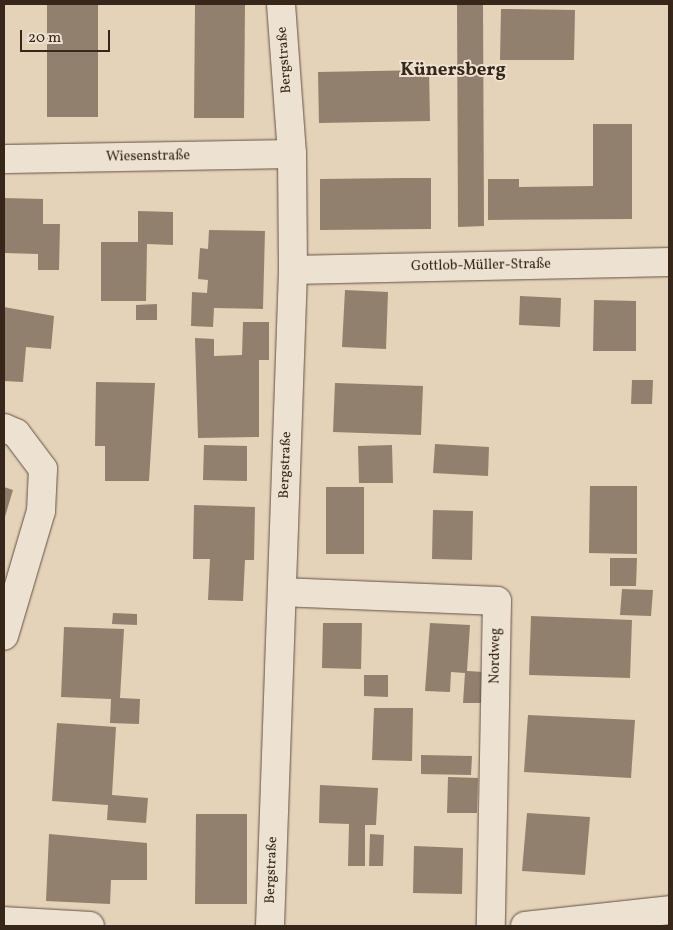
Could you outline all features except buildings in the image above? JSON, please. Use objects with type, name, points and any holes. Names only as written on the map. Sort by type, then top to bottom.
[{"type":"street","name":"Bergstraße","points":[[270,926],[292,270],[292,154],[281,4]]},
{"type":"street","name":"Wiesenstraße","points":[[4,159],[292,154]]},
{"type":"street","name":"Gottlob-Müller-Straße","points":[[292,270],[669,262]]},
{"type":"street","points":[[4,428],[16,433],[43,469],[41,511],[4,636]]},
{"type":"street","name":"Nordweg","points":[[282,592],[497,601],[491,926]]},
{"type":"street","points":[[525,926],[669,910]]},
{"type":"street","points":[[4,921],[90,926]]},
{"type":"district","name":"Künersberg","points":[[453,71]]}]
